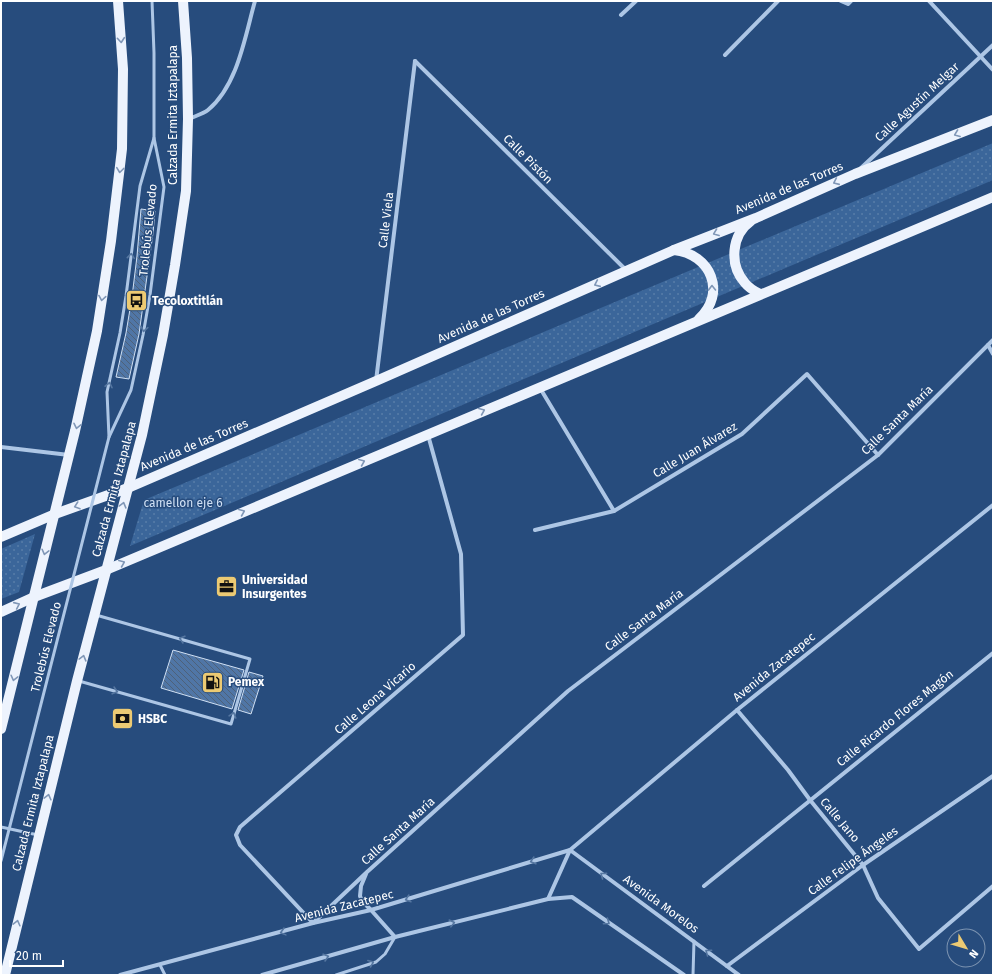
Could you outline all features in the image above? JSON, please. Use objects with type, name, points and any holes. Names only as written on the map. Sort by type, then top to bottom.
[{"type":"main road","points":[[1,729],[69,456],[97,331],[111,242],[122,149],[123,69],[118,1]]},
{"type":"main road","name":"Calzada Ermita Iztapalapa","points":[[4,975],[77,681],[150,402],[176,265],[186,191],[188,119],[187,58],[183,1]]},
{"type":"main road","name":"Avenida de las Torres","points":[[1,538],[55,514],[128,488],[674,250],[756,218],[855,174],[993,120]]},
{"type":"main road","points":[[1,612],[34,597],[106,570],[993,197]]},
{"type":"main road","points":[[756,218],[748,223],[737,239],[734,248],[734,258],[739,276],[752,290],[760,294]]},
{"type":"main road","points":[[674,250],[692,254],[707,267],[711,276],[713,286],[709,306],[704,315],[696,322]]},
{"type":"street","points":[[188,119],[208,110],[230,84],[236,69],[255,1]]},
{"type":"street","points":[[621,15],[636,1]]},
{"type":"street","points":[[725,55],[778,1]]},
{"type":"street","points":[[840,1],[848,4],[851,1]]},
{"type":"street","points":[[928,1],[993,70]]},
{"type":"street","name":"Calle Agustín Melgar","points":[[855,174],[993,45]]},
{"type":"street","name":"Calle Pistón","points":[[415,61],[627,271]]},
{"type":"street","name":"Calle Viela","points":[[376,381],[415,61]]},
{"type":"street","name":"Calle Santa María","points":[[313,923],[367,872],[568,691],[878,455],[993,340]]},
{"type":"street","points":[[988,345],[993,354]]},
{"type":"street","name":"Calle Juan Álvarez","points":[[614,511],[742,434],[807,374],[878,455]]},
{"type":"street","points":[[535,530],[614,511],[540,387]]},
{"type":"street","name":"Calle Leona Vicario","points":[[313,923],[240,845],[236,835],[240,827],[463,635],[461,554],[428,434]]},
{"type":"street","points":[[1,447],[69,456]]},
{"type":"street","name":"Avenida Zacatepec","points":[[120,975],[313,923],[371,910],[570,850],[737,710],[993,505]]},
{"type":"street","name":"Calle Ricardo Flores Magón","points":[[704,886],[993,653]]},
{"type":"street","name":"Calle Jano","points":[[737,710],[864,864],[878,898],[919,949],[993,886]]},
{"type":"street","name":"Calle Felipe Ángeles","points":[[727,966],[864,864],[993,776]]},
{"type":"street","name":"Avenida Zacatepec","points":[[548,899],[570,850]]},
{"type":"street","name":"Avenida Morelos","points":[[570,850],[739,975]]},
{"type":"street","points":[[367,872],[361,886],[360,896],[362,902],[395,937]]},
{"type":"street","points":[[262,975],[395,937],[548,899],[572,897],[684,975]]},
{"type":"lane","name":"Trolebús Elevado","points":[[1,861],[109,437],[131,390],[143,335],[150,295],[164,187],[154,138],[154,53],[152,1]]},
{"type":"lane","name":"Trolebús Elevado","points":[[109,437],[107,392],[120,333],[126,296],[140,186],[154,138]]},
{"type":"lane","points":[[77,681],[231,724],[250,659],[95,614]]},
{"type":"lane","points":[[1,827],[38,835]]},
{"type":"lane","points":[[336,975],[376,962],[385,954],[395,937]]},
{"type":"lane","points":[[693,975],[694,941]]},
{"type":"lane","points":[[160,965],[165,975]]},
{"type":"green space","name":"camellon eje 6","points":[[993,143],[993,180],[130,546],[144,500]]},
{"type":"green space","points":[[35,534],[19,592],[1,599],[1,549]]},
{"type":"building","points":[[141,209],[155,211],[139,334],[129,379],[116,377],[132,297]]},
{"type":"building","name":"Pemex","points":[[173,650],[244,670],[232,709],[161,688]]},
{"type":"building","points":[[249,672],[263,676],[251,714],[238,710]]},
{"type":"place","name":"Tecoloxtitlán","points":[[137,301]]},
{"type":"place","name":"Universidad Insurgentes","points":[[226,587]]},
{"type":"place","name":"Pemex","points":[[212,682]]},
{"type":"place","name":"HSBC","points":[[122,719]]}]
